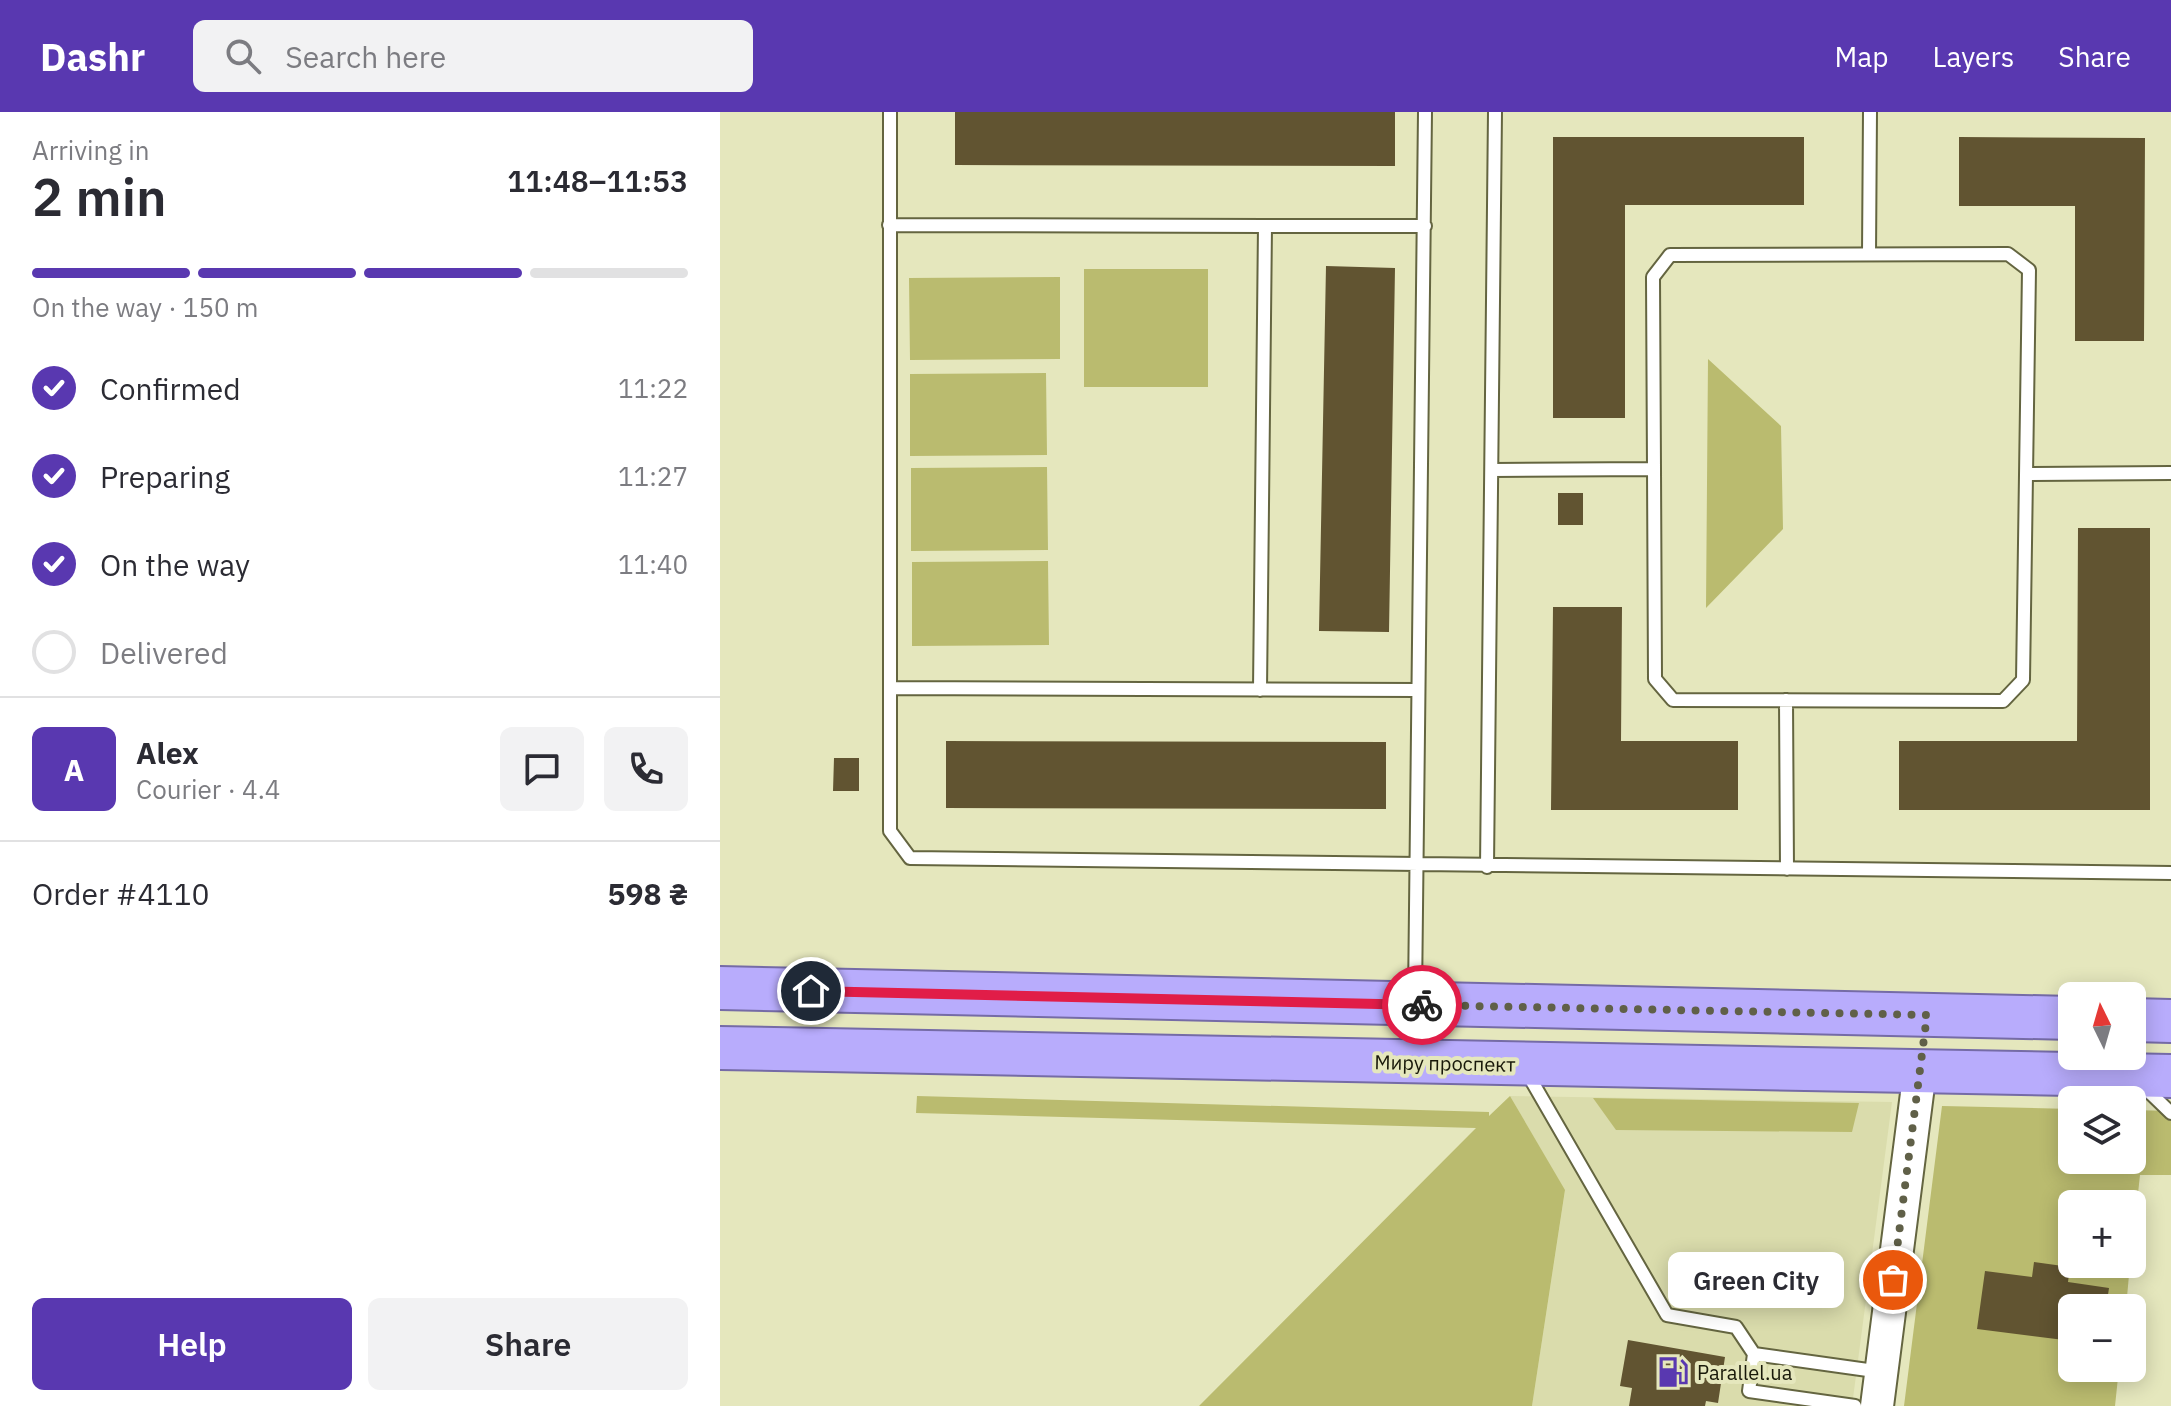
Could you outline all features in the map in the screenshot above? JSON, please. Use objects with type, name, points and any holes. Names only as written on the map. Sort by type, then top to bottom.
[{"type":"highway","points":[[720,988],[2058,1018]]},
{"type":"highway","points":[[1202,1059],[1203,1001]]},
{"type":"highway","points":[[1920,1070],[1927,1015]]},
{"type":"highway","points":[[2146,1020],[2171,1021]]},
{"type":"highway","name":"Миру проспект","points":[[720,1048],[2171,1076]]},
{"type":"street","points":[[1877,1406],[1920,1070]]},
{"type":"lane","points":[[890,112],[890,831],[910,858],[2171,873]]},
{"type":"lane","points":[[1415,1005],[1425,112]]},
{"type":"lane","points":[[1487,867],[1495,112]]},
{"type":"lane","points":[[1869,254],[1870,112]]},
{"type":"lane","points":[[889,225],[1425,226]]},
{"type":"lane","points":[[1260,690],[1265,226]]},
{"type":"lane","points":[[2008,254],[2029,270],[2023,680],[2003,701],[1673,700],[1655,679],[1654,469],[1653,277],[1670,255],[2008,254]]},
{"type":"lane","points":[[1492,470],[1654,469]]},
{"type":"lane","points":[[2027,474],[2171,473]]},
{"type":"lane","points":[[891,688],[1418,690]]},
{"type":"lane","points":[[1786,700],[1787,869]]},
{"type":"lane","points":[[1522,1064],[1667,1315],[1736,1327],[1754,1354],[1749,1391],[1855,1406]]},
{"type":"lane","points":[[2127,1075],[2171,1113]]},
{"type":"lane","points":[[1754,1354],[1882,1372]]},
{"type":"shaded area","points":[[1084,269],[1208,269],[1208,387],[1084,387]]},
{"type":"shaded area","points":[[1060,277],[1060,359],[910,360],[909,278]]},
{"type":"shaded area","points":[[1708,359],[1781,426],[1783,529],[1706,608]]},
{"type":"shaded area","points":[[1046,373],[1047,455],[910,456],[910,374]]},
{"type":"shaded area","points":[[1047,467],[1048,550],[911,551],[911,468]]},
{"type":"shaded area","points":[[1048,561],[1049,645],[912,646],[912,562]]},
{"type":"shaded area","points":[[917,1096],[1489,1112],[1489,1116],[1510,1096],[1565,1190],[1532,1406],[1199,1406],[1476,1128],[916,1113]]},
{"type":"shaded area","points":[[1510,1096],[1892,1102],[1852,1406],[1532,1406],[1565,1191]]},
{"type":"shaded area","points":[[1593,1098],[1859,1103],[1852,1132],[1616,1130]]},
{"type":"shaded area","points":[[1942,1106],[2058,1109],[2058,1174],[2146,1174],[2146,1110],[2171,1111],[2171,1175],[2140,1175],[2138,1190],[2058,1190],[2058,1278],[2129,1278],[2127,1294],[2058,1294],[2058,1382],[2118,1382],[2115,1406],[1904,1406]]},
{"type":"building","points":[[955,112],[1395,112],[1395,166],[955,165]]},
{"type":"building","points":[[1553,137],[1804,137],[1804,205],[1625,205],[1625,418],[1553,418]]},
{"type":"building","points":[[1959,137],[2145,138],[2144,341],[2075,341],[2075,206],[1959,206]]},
{"type":"building","points":[[1326,266],[1395,268],[1389,632],[1319,631]]},
{"type":"building","points":[[1558,493],[1583,493],[1583,525],[1558,525]]},
{"type":"building","points":[[2078,528],[2150,528],[2150,810],[1899,810],[1899,741],[2077,741]]},
{"type":"building","points":[[1553,607],[1622,607],[1621,741],[1738,741],[1738,810],[1551,810]]},
{"type":"building","points":[[946,741],[1386,742],[1386,809],[946,808]]},
{"type":"building","points":[[834,758],[859,758],[859,791],[833,791]]},
{"type":"building","points":[[2034,1262],[2058,1265],[2058,1278],[2109,1288],[2108,1294],[2058,1294],[2058,1339],[1977,1329],[1985,1271],[2032,1277]]},
{"type":"building","points":[[1628,1340],[1725,1357],[1718,1403],[1706,1401],[1705,1406],[1629,1406],[1632,1388],[1620,1386]]},
{"type":"way so far","points":[[1422,1005],[1927,1015],[1893,1280]]},
{"type":"place","name":"Green City","points":[[1893,1280]]},
{"type":"place","name":"Parallel.ua","points":[[1673,1372]]},
{"type":"route","points":[[811,991],[1422,1005]]}]
